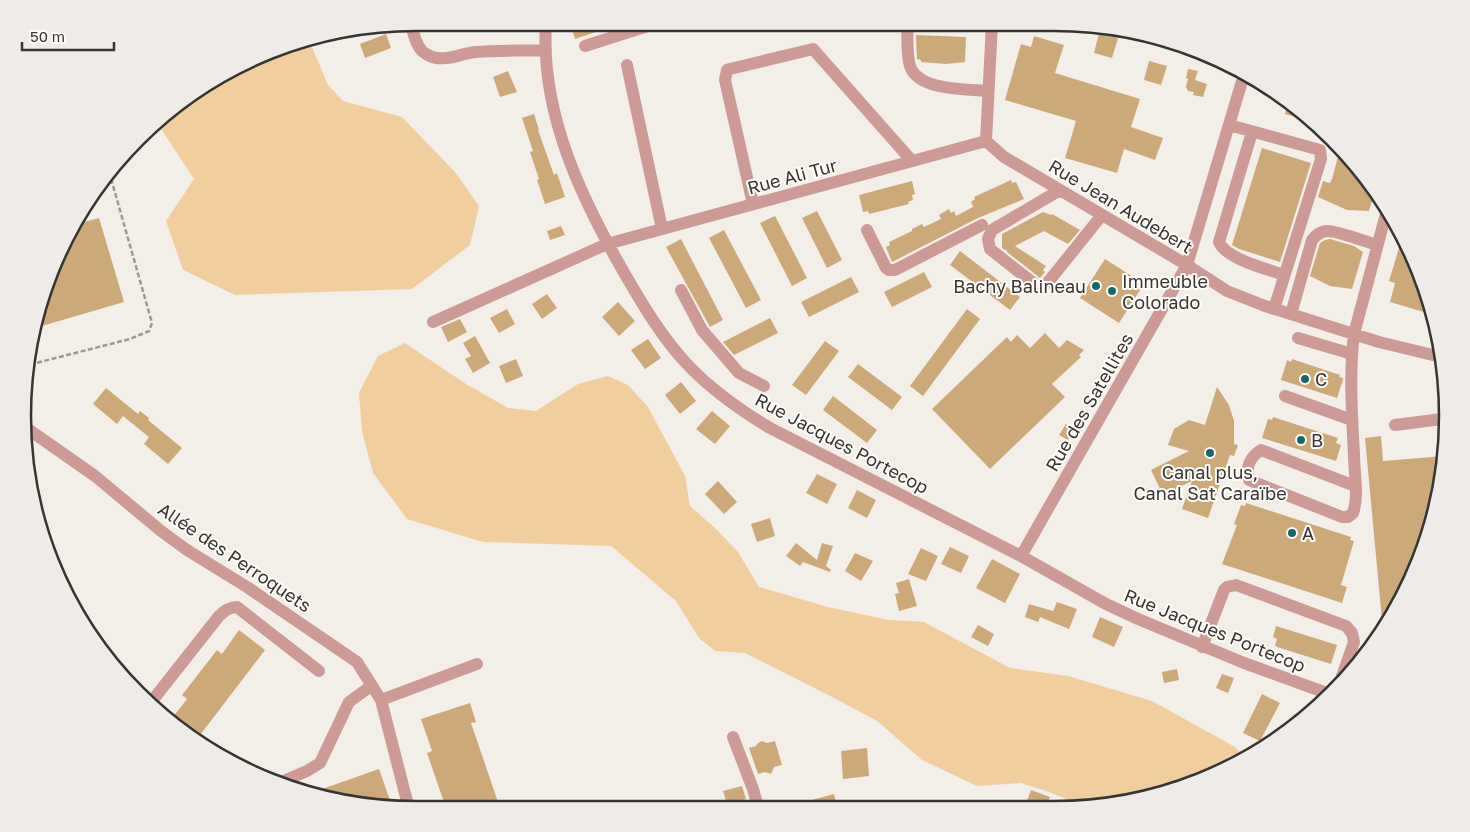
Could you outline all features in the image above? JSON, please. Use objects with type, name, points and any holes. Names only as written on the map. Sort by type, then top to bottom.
[{"type":"street","points":[[413,31],[421,51],[434,58],[448,59],[473,52],[546,50]]},
{"type":"street","name":"Rue Jacques Portecop","points":[[546,31],[550,88],[567,156],[607,244],[636,294],[671,346],[710,386],[770,428],[1021,556],[1106,604],[1202,647],[1322,691]]},
{"type":"street","points":[[585,46],[632,31]]},
{"type":"street","points":[[908,31],[910,68],[917,77],[924,82],[943,87],[988,91]]},
{"type":"street","points":[[986,141],[992,31]]},
{"type":"street","points":[[753,204],[725,80],[727,70],[730,68],[813,49],[912,161]]},
{"type":"street","points":[[627,65],[662,230]]},
{"type":"street","name":"Rue des Satellites","points":[[1021,556],[1187,265],[1243,82]]},
{"type":"street","points":[[1229,125],[1320,150],[1322,154],[1274,309]]},
{"type":"street","points":[[1252,132],[1219,242],[1222,248],[1230,255],[1284,275]]},
{"type":"street","name":"Rue Ali Tur","points":[[433,322],[607,244],[986,141]]},
{"type":"street","name":"Rue Jean Audebert","points":[[986,141],[1004,157],[1187,265],[1227,291],[1274,309],[1354,334],[1433,355]]},
{"type":"street","points":[[1060,190],[992,230],[988,238],[990,249],[1037,286],[1043,286],[1049,281],[1102,215]]},
{"type":"street","points":[[1355,486],[1261,450],[1255,454],[1247,469],[1249,480],[1342,517],[1348,517],[1354,510],[1355,486],[1352,354],[1354,334],[1384,220]]},
{"type":"street","points":[[866,230],[886,268],[894,270],[982,225]]},
{"type":"street","points":[[1291,314],[1312,240],[1315,236],[1329,231],[1378,245]]},
{"type":"street","points":[[681,290],[702,330],[739,373],[764,386]]},
{"type":"street","points":[[1298,338],[1352,354]]},
{"type":"street","points":[[1285,396],[1352,420]]},
{"type":"street","points":[[1395,425],[1439,419]]},
{"type":"street","name":"Allée des Perroquets","points":[[32,432],[95,476],[188,550],[247,587],[357,662],[381,700]]},
{"type":"street","points":[[1202,647],[1224,590],[1227,587],[1236,585],[1346,626],[1352,633],[1354,642],[1345,667]]},
{"type":"street","points":[[154,698],[219,616],[224,611],[233,607],[237,608],[319,671]]},
{"type":"street","points":[[407,801],[381,700],[477,664]]},
{"type":"street","points":[[289,779],[307,772],[320,763],[348,702],[371,686]]},
{"type":"street","points":[[733,737],[756,801]]},
{"type":"path","points":[[35,364],[130,339],[149,331],[152,323],[112,181]]},
{"type":"shaded area","points":[[311,46],[328,85],[343,101],[402,117],[455,172],[479,206],[470,245],[412,289],[235,295],[183,270],[166,221],[194,179],[161,128],[202,96],[224,83],[269,61]]},
{"type":"shaded area","points":[[405,343],[466,384],[508,408],[536,411],[578,384],[608,376],[628,385],[648,407],[685,476],[690,506],[738,552],[759,587],[828,607],[889,620],[924,622],[1010,668],[1068,676],[1152,701],[1235,747],[1240,752],[1201,771],[1154,788],[1104,797],[1070,800],[1021,783],[977,786],[922,760],[877,721],[836,699],[745,653],[715,651],[699,638],[676,601],[611,546],[483,542],[407,519],[373,473],[362,431],[359,393],[378,356]]},
{"type":"building","points":[[572,31],[598,31],[575,39]]},
{"type":"building","points":[[386,34],[391,48],[365,58],[360,44]]},
{"type":"building","points":[[1099,34],[1118,38],[1112,58],[1094,53]]},
{"type":"building","points":[[916,35],[966,37],[965,62],[946,64],[921,62],[921,60],[917,59]]},
{"type":"building","points":[[1034,36],[1064,45],[1055,73],[1140,99],[1131,127],[1163,138],[1155,160],[1124,149],[1117,173],[1065,158],[1076,121],[1005,100],[1021,44],[1031,47]]},
{"type":"building","points":[[1149,61],[1167,66],[1161,85],[1144,80]]},
{"type":"building","points":[[1188,69],[1198,71],[1195,80],[1207,84],[1203,97],[1193,95],[1194,92],[1188,91],[1186,87],[1188,79],[1186,78]]},
{"type":"building","points":[[508,71],[517,92],[500,97],[493,77]]},
{"type":"building","points":[[1286,110],[1295,117],[1285,114]]},
{"type":"building","points":[[534,114],[554,175],[557,173],[565,197],[545,204],[530,152],[533,151],[522,118]]},
{"type":"building","points":[[1262,148],[1311,163],[1280,262],[1232,245]]},
{"type":"building","points":[[1338,157],[1372,200],[1369,211],[1347,210],[1318,197],[1323,181],[1330,183]]},
{"type":"building","points":[[1011,180],[1012,183],[1016,182],[1024,199],[978,218],[892,262],[886,247],[890,245],[889,242],[922,224],[924,227],[941,219],[939,215],[949,209],[951,213],[954,211],[956,216],[973,207],[971,202],[975,199],[974,197]]},
{"type":"building","points":[[912,181],[915,194],[912,195],[913,200],[908,202],[909,204],[869,214],[868,211],[863,212],[859,195]]},
{"type":"building","points":[[817,211],[842,260],[827,268],[802,218]]},
{"type":"building","points":[[1043,212],[1052,214],[1080,230],[1068,244],[1044,231],[1015,246],[1046,266],[1043,270],[1045,272],[1040,278],[1007,252],[1007,250],[1002,248],[1002,234]]},
{"type":"building","points":[[775,216],[807,278],[792,286],[760,223]]},
{"type":"building","points":[[99,218],[124,302],[42,326],[61,269],[84,222]]},
{"type":"building","points":[[561,226],[565,235],[550,240],[547,231]]},
{"type":"building","points":[[724,230],[761,300],[746,308],[709,238]]},
{"type":"building","points":[[681,239],[723,320],[710,327],[666,247]]},
{"type":"building","points":[[1330,239],[1354,246],[1363,252],[1352,289],[1330,286],[1310,276],[1320,243]]},
{"type":"building","points":[[1399,247],[1425,312],[1390,302],[1395,283],[1389,281]]},
{"type":"building","points":[[960,251],[1020,297],[1010,310],[950,265]]},
{"type":"building","name":"Immeuble Colorado","points":[[1105,259],[1144,284],[1119,323],[1080,298]]},
{"type":"building","points":[[924,272],[932,287],[892,307],[884,292]]},
{"type":"building","points":[[851,277],[859,292],[809,317],[801,302]]},
{"type":"building","points":[[547,294],[557,308],[542,319],[532,304]]},
{"type":"building","points":[[618,302],[635,321],[619,336],[602,317]]},
{"type":"building","points":[[507,309],[515,324],[499,333],[490,318]]},
{"type":"building","points":[[967,309],[980,319],[923,396],[910,386]]},
{"type":"building","points":[[770,318],[778,333],[734,355],[723,342]]},
{"type":"building","points":[[460,319],[467,332],[448,342],[441,327]]},
{"type":"building","points":[[1045,333],[1059,348],[1067,340],[1084,350],[1079,355],[1081,357],[1052,384],[1065,397],[990,469],[932,409],[1007,337],[1011,342],[1017,335],[1030,348]]},
{"type":"building","points":[[475,336],[490,363],[473,373],[465,359],[471,356],[463,343]]},
{"type":"building","points":[[648,339],[661,358],[645,369],[631,350]]},
{"type":"building","points":[[825,341],[839,351],[806,395],[792,385]]},
{"type":"building","points":[[516,359],[523,376],[506,383],[499,366]]},
{"type":"building","name":"C","points":[[1292,359],[1340,375],[1339,377],[1343,378],[1343,380],[1337,398],[1281,380],[1287,360],[1291,362]]},
{"type":"building","points":[[858,364],[902,397],[892,410],[848,377]]},
{"type":"building","points":[[681,382],[696,401],[680,414],[665,395]]},
{"type":"building","name":"Canal plus, Canal Sat Caraïbe","points":[[1217,387],[1229,405],[1234,421],[1234,444],[1238,445],[1234,456],[1230,455],[1208,518],[1182,509],[1192,481],[1163,495],[1151,470],[1189,451],[1168,445],[1174,429],[1189,420],[1205,425]]},
{"type":"building","points":[[106,388],[138,414],[140,411],[149,418],[148,420],[182,448],[168,464],[144,444],[149,437],[123,416],[117,424],[93,404]]},
{"type":"building","points":[[833,396],[877,430],[867,443],[823,410]]},
{"type":"building","points":[[712,411],[730,426],[715,444],[696,429]]},
{"type":"building","name":"B","points":[[1273,417],[1338,438],[1336,443],[1341,445],[1336,461],[1262,438],[1268,419],[1272,420]]},
{"type":"building","points":[[1066,424],[1074,429],[1068,440],[1059,435]]},
{"type":"building","points":[[1381,436],[1383,461],[1436,457],[1426,516],[1418,540],[1399,586],[1382,617],[1365,438]]},
{"type":"building","points":[[817,474],[837,484],[827,504],[806,493]]},
{"type":"building","points":[[718,481],[737,502],[724,514],[705,494]]},
{"type":"building","points":[[857,490],[876,500],[867,518],[848,508]]},
{"type":"building","points":[[1246,503],[1351,537],[1350,540],[1354,541],[1341,585],[1347,587],[1342,603],[1222,564],[1237,525],[1234,524],[1241,505],[1245,506]]},
{"type":"building","points":[[770,518],[775,536],[757,542],[751,524]]},
{"type":"building","points":[[796,543],[817,560],[822,543],[833,546],[826,566],[831,570],[830,572],[803,562],[800,566],[786,556]]},
{"type":"building","points":[[950,547],[969,556],[961,573],[941,564]]},
{"type":"building","points":[[921,548],[938,556],[926,581],[908,574]]},
{"type":"building","points":[[855,553],[873,561],[861,581],[845,571]]},
{"type":"building","points":[[992,559],[1020,574],[1005,603],[976,588]]},
{"type":"building","points":[[909,579],[917,606],[899,611],[895,594],[899,593],[896,583]]},
{"type":"building","points":[[1057,602],[1077,609],[1069,629],[1040,617],[1038,622],[1025,617],[1029,604],[1053,611]]},
{"type":"building","points":[[1100,617],[1123,627],[1114,647],[1092,637]]},
{"type":"building","points":[[978,625],[994,634],[988,646],[971,637]]},
{"type":"building","points":[[1276,626],[1337,645],[1331,664],[1277,647],[1275,645],[1277,639],[1273,637]]},
{"type":"building","points":[[239,630],[265,650],[200,735],[174,715],[187,699],[182,695],[217,650],[222,654]]},
{"type":"building","points":[[1177,669],[1179,680],[1164,683],[1162,672]]},
{"type":"building","points":[[1222,674],[1234,678],[1228,693],[1216,688]]},
{"type":"building","points":[[1262,694],[1280,703],[1260,741],[1243,733]]},
{"type":"building","points":[[470,703],[476,722],[471,723],[498,801],[444,801],[427,753],[432,751],[421,719]]},
{"type":"building","points":[[762,741],[767,743],[775,741],[782,765],[774,767],[771,774],[765,772],[758,774],[749,748],[756,746]]},
{"type":"building","points":[[867,748],[869,776],[843,779],[841,751]]},
{"type":"building","points":[[379,769],[390,800],[366,797],[322,789]]},
{"type":"building","points":[[742,786],[746,799],[726,801],[723,791]]},
{"type":"building","points":[[1031,790],[1050,797],[1048,801],[1027,801]]},
{"type":"building","points":[[834,794],[836,801],[808,801]]},
{"type":"place","name":"Bachy Balineau","points":[[1096,286]]},
{"type":"place","name":"Immeuble Colorado","points":[[1112,291]]},
{"type":"place","name":"C","points":[[1305,379]]},
{"type":"place","name":"B","points":[[1301,440]]},
{"type":"place","name":"Canal plus, Canal Sat Caraïbe","points":[[1210,453]]},
{"type":"place","name":"A","points":[[1292,533]]}]
